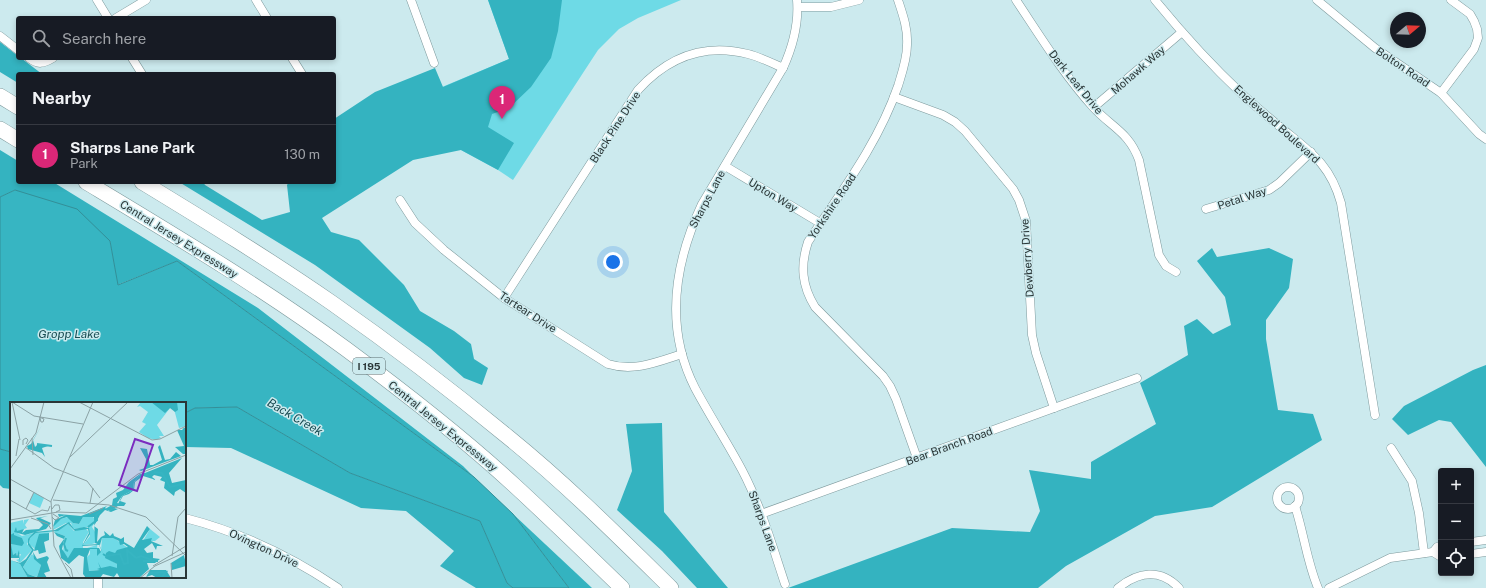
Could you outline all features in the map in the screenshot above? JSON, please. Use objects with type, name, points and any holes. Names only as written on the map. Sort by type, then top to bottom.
[{"type":"highway","points":[[0,96],[16,106]]},
{"type":"highway","points":[[0,130],[16,139]]},
{"type":"highway","name":"Central Jersey Expressway","points":[[89,184],[285,306],[402,391],[458,436],[513,484],[622,588]]},
{"type":"highway","name":"I 195","points":[[145,184],[271,262],[391,346],[464,402],[510,438],[590,509],[671,588]]},
{"type":"street","points":[[97,0],[107,16]]},
{"type":"street","points":[[119,16],[146,0]]},
{"type":"street","points":[[256,0],[266,16]]},
{"type":"street","points":[[411,0],[434,63]]},
{"type":"street","points":[[797,4],[831,7],[859,0]]},
{"type":"street","name":"Yorkshire Road","points":[[898,0],[904,19],[907,44],[906,57],[894,98],[873,143],[808,242],[803,263],[804,285],[815,307],[890,386],[917,458]]},
{"type":"street","name":"Dark Leaf Drive","points":[[1016,0],[1066,72],[1094,108],[1125,136],[1134,147],[1139,160],[1160,255],[1166,266],[1176,272]]},
{"type":"street","name":"Englewood Boulevard","points":[[1155,0],[1182,32],[1242,93],[1311,152],[1321,162],[1330,175],[1337,189],[1341,203],[1375,415]]},
{"type":"street","name":"Bolton Road","points":[[1317,0],[1375,48],[1449,99],[1479,134],[1486,139]]},
{"type":"street","points":[[1441,93],[1474,49],[1478,38],[1477,29],[1470,14],[1451,0]]},
{"type":"street","name":"Sharps Lane","points":[[785,584],[761,514],[742,470],[695,388],[682,354],[676,326],[675,308],[679,267],[692,226],[702,204],[783,68],[793,42],[796,25],[797,4]]},
{"type":"street","name":"Mohawk Way","points":[[1094,108],[1182,32]]},
{"type":"street","points":[[0,36],[16,48]]},
{"type":"street","name":"Black Pine Drive","points":[[504,298],[638,90],[660,69],[675,60],[695,53],[718,50],[750,54],[783,68]]},
{"type":"street","points":[[33,60],[40,64],[50,60]]},
{"type":"street","points":[[133,60],[141,72]]},
{"type":"street","points":[[293,60],[301,72]]},
{"type":"street","name":"Dewberry Drive","points":[[894,98],[943,115],[955,122],[965,131],[1013,189],[1019,200],[1026,221],[1032,335],[1037,358],[1054,408]]},
{"type":"street","name":"Petal Way","points":[[1206,209],[1269,190],[1279,183],[1311,152]]},
{"type":"street","name":"Upton Way","points":[[725,166],[820,224]]},
{"type":"street","name":"Tartear Drive","points":[[400,200],[415,223],[444,250],[504,298],[608,364],[630,368],[682,354]]},
{"type":"street","name":"Bear Branch Road","points":[[761,514],[1137,378]]},
{"type":"street","points":[[1391,448],[1412,481],[1428,552]]},
{"type":"street","points":[[1295,506],[1308,560],[1318,588]]},
{"type":"street","name":"Ovington Drive","points":[[186,518],[234,533],[263,545],[291,559],[338,588]]},
{"type":"street","points":[[1474,542],[1486,540]]},
{"type":"street","points":[[1329,588],[1390,558],[1428,552],[1438,546]]},
{"type":"street","points":[[1428,552],[1438,556]]},
{"type":"street","points":[[1474,554],[1486,552]]},
{"type":"street","points":[[1118,588],[1129,579],[1151,574],[1162,576],[1179,588]]},
{"type":"shaded area","points":[[488,0],[681,0],[638,18],[619,29],[598,50],[513,180],[461,150],[442,87],[509,59]]},
{"type":"shaded area","points":[[488,0],[562,0],[558,31],[551,58],[531,87],[509,108],[492,114],[488,127],[514,143],[498,170],[461,150],[413,160],[322,218],[331,232],[359,240],[404,285],[420,311],[454,331],[471,344],[474,359],[488,368],[482,385],[464,378],[430,348],[315,265],[182,184],[204,184],[262,220],[290,212],[288,184],[336,184],[336,118],[375,92],[435,68],[443,87],[509,59]]},
{"type":"shaded area","points":[[0,42],[16,54],[16,60],[24,60],[39,72],[16,72],[16,82],[0,72]]},
{"type":"shaded area","points":[[0,150],[16,160],[16,184],[56,184],[258,308],[463,466],[474,477],[177,261],[117,285],[110,241],[15,190],[0,197]]},
{"type":"shaded area","points":[[1212,248],[1217,257],[1269,248],[1293,259],[1289,288],[1266,320],[1266,339],[1278,410],[1313,414],[1322,440],[1212,507],[1155,516],[1066,566],[1038,588],[788,588],[952,528],[1030,532],[1040,511],[1029,470],[1091,479],[1091,462],[1156,424],[1140,383],[1188,355],[1184,326],[1197,319],[1213,334],[1231,325],[1225,297],[1197,261]]},
{"type":"shaded area","points":[[1486,365],[1486,467],[1451,422],[1439,420],[1408,435],[1392,419],[1404,406],[1473,370]]},
{"type":"shaded area","points":[[237,407],[350,473],[480,521],[507,583],[513,588],[476,588],[440,566],[454,551],[406,511],[361,508],[231,448],[186,447],[186,412],[195,408]]},
{"type":"shaded area","points":[[662,423],[664,512],[728,588],[697,588],[662,551],[617,510],[632,471],[626,424]]},
{"type":"shaded area","points":[[0,449],[10,452],[10,489],[3,488],[0,485]]},
{"type":"shaded area","points":[[513,514],[592,588],[569,588]]},
{"type":"water","name":"Gropp Lake","points":[[15,190],[77,209],[110,241],[118,285],[177,261],[474,477],[513,514],[569,588],[513,588],[507,583],[480,521],[350,473],[237,407],[195,408],[186,412],[186,402],[10,402],[10,452],[0,449],[0,197]]},
{"type":"place","name":"Sharps Lane Park","points":[[502,119]]},
{"type":"water label","name":"Back Creek","points":[[295,417]]}]
